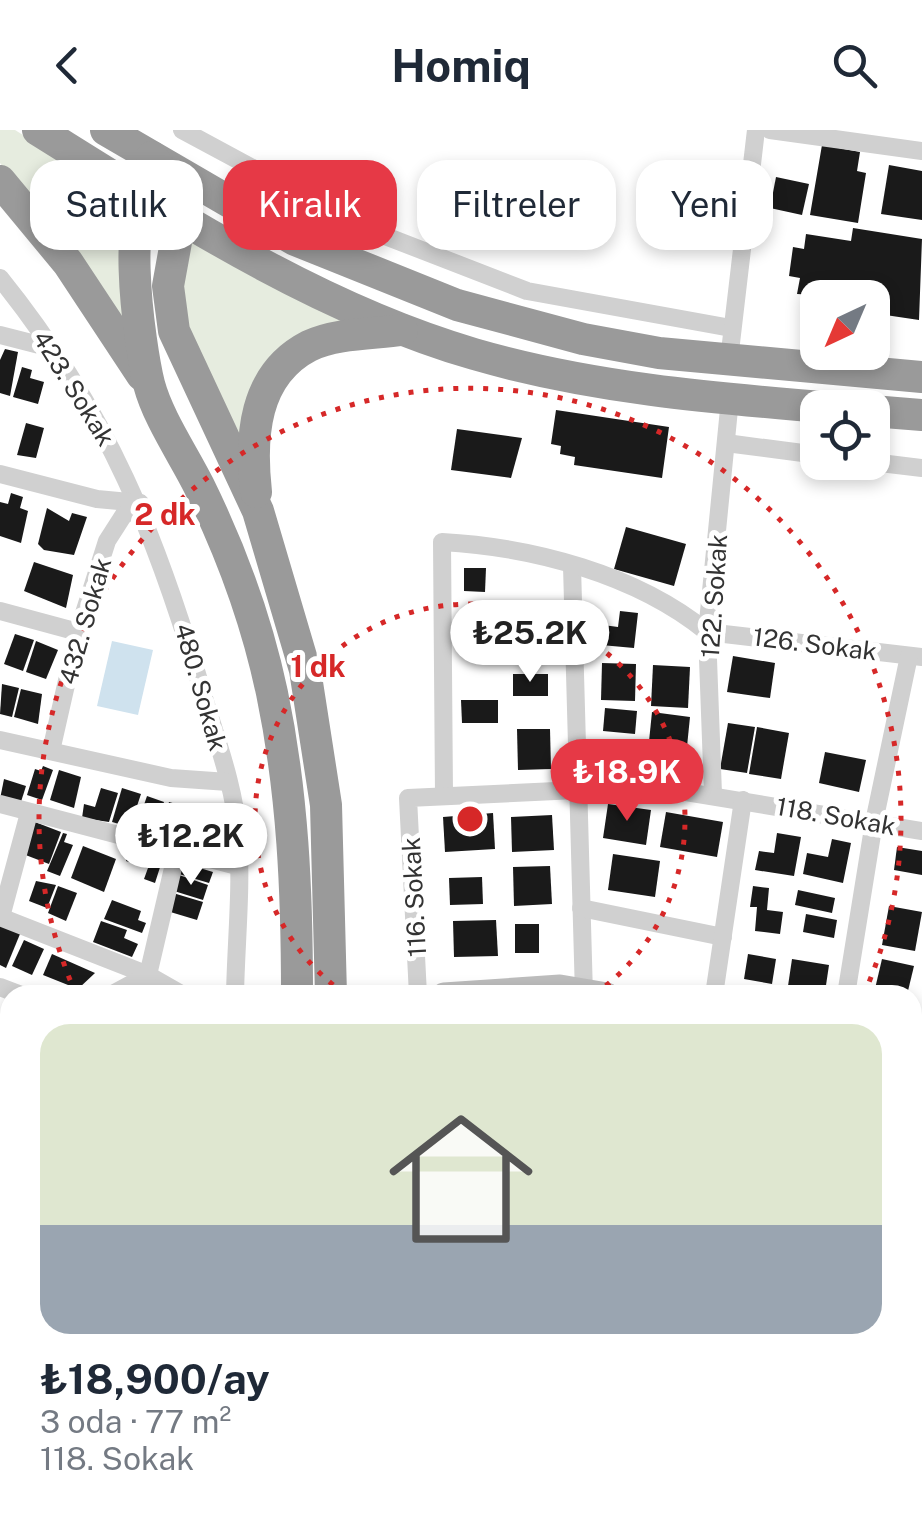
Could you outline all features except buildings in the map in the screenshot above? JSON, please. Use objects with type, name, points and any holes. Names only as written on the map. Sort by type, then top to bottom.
[{"type":"highway","points":[[38,130],[115,160]]},
{"type":"highway","points":[[106,130],[142,160]]},
{"type":"highway","points":[[0,182],[68,263],[150,387],[201,490],[261,649],[292,811],[297,985]]},
{"type":"highway","points":[[203,197],[295,240],[457,305],[583,339],[730,344],[922,377]]},
{"type":"highway","points":[[203,232],[270,268],[407,330],[475,354],[534,368],[730,399],[800,405]]},
{"type":"highway","points":[[140,250],[132,274],[150,387]]},
{"type":"highway","points":[[173,250],[170,262],[174,332],[258,511],[314,711],[326,805],[331,985]]},
{"type":"highway","points":[[258,511],[252,452],[254,424],[279,372],[309,346],[407,330]]},
{"type":"highway","points":[[890,412],[922,415]]},
{"type":"street","points":[[182,130],[362,228],[460,266],[730,344],[756,130]]},
{"type":"street","points":[[770,130],[922,152]]},
{"type":"street","name":"423. Sokak","points":[[0,278],[85,400],[140,503]]},
{"type":"street","points":[[0,335],[51,348]]},
{"type":"street","name":"122. Sokak","points":[[713,794],[708,632],[730,399]]},
{"type":"street","points":[[726,444],[800,453]]},
{"type":"street","points":[[890,464],[922,468]]},
{"type":"street","points":[[0,474],[98,499],[140,503]]},
{"type":"street","name":"432. Sokak","points":[[51,751],[78,632],[114,526],[140,503]]},
{"type":"street","name":"480. Sokak","points":[[140,503],[181,616],[228,782],[238,838],[234,985]]},
{"type":"street","points":[[444,795],[442,542],[495,545],[572,566],[680,609],[708,632]]},
{"type":"street","points":[[572,566],[580,908],[590,985]]},
{"type":"street","points":[[0,611],[78,632]]},
{"type":"street","name":"126. Sokak","points":[[708,632],[916,657]]},
{"type":"street","points":[[848,985],[874,822],[916,657]]},
{"type":"street","points":[[0,740],[171,778],[228,782]]},
{"type":"street","name":"118. Sokak","points":[[408,798],[576,790],[576,774],[922,831]]},
{"type":"street","name":"116. Sokak","points":[[408,798],[417,985]]},
{"type":"street","points":[[716,985],[743,800]]},
{"type":"street","points":[[0,804],[237,866]]},
{"type":"street","points":[[29,813],[0,917],[148,975],[163,985]]},
{"type":"street","points":[[130,985],[148,975],[177,851]]},
{"type":"street","points":[[580,908],[723,936]]},
{"type":"shaded area","points":[[0,130],[15,130],[63,160],[30,160],[30,201],[0,163]]},
{"type":"shaded area","points":[[203,247],[360,323],[334,327],[239,439],[197,357],[181,296],[186,250],[203,250]]},
{"type":"shaded area","points":[[68,250],[128,250],[124,322]]},
{"type":"water","points":[[112,641],[153,650],[138,715],[97,706]]}]
